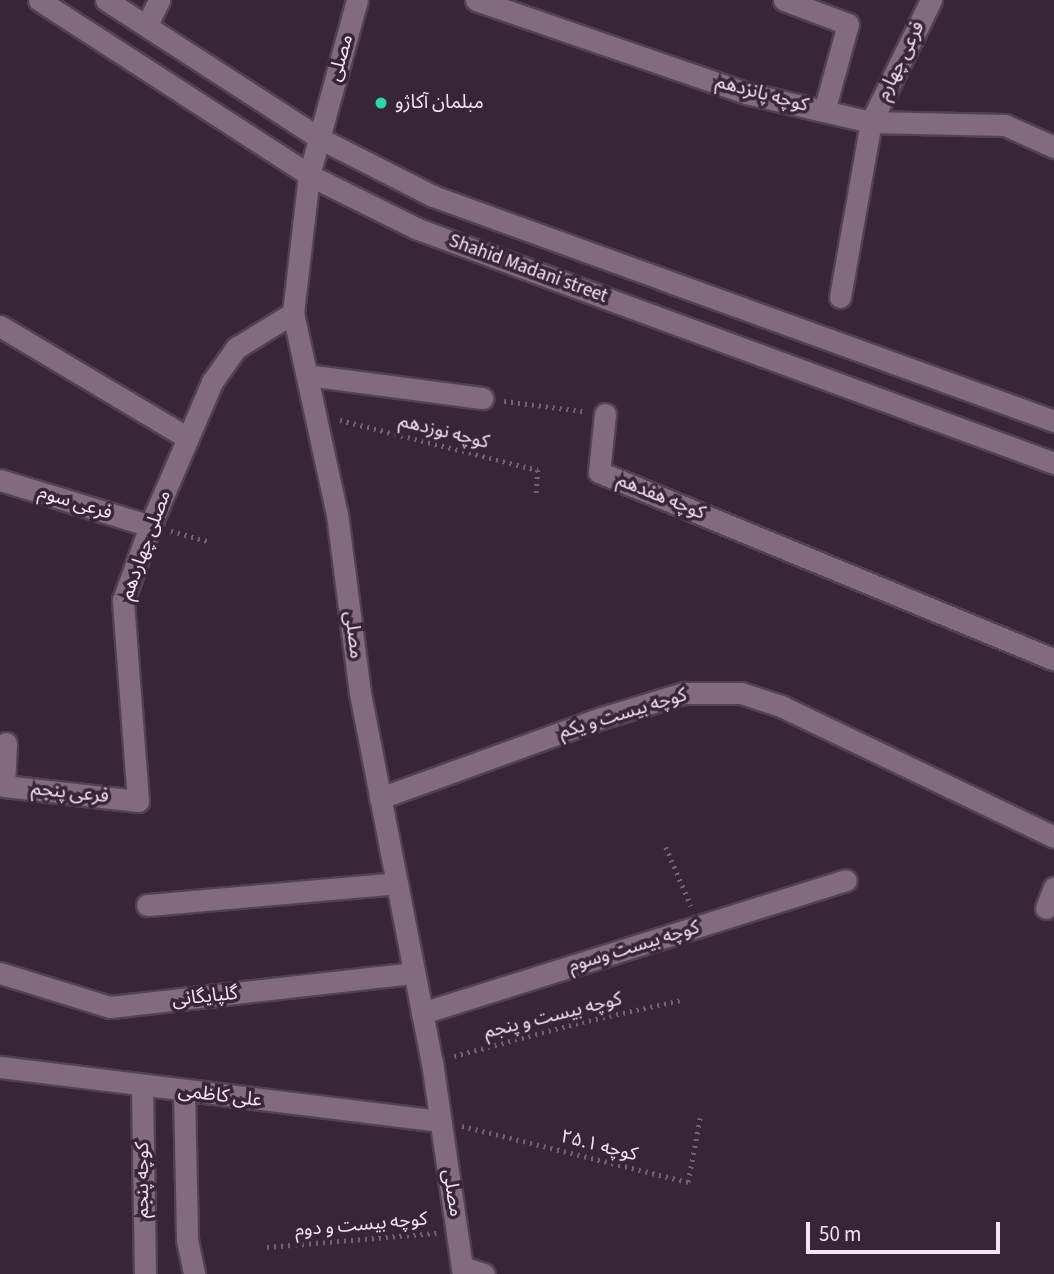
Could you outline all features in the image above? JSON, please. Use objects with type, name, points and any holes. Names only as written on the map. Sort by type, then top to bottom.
[{"type":"street","name":"Shahid Madani street","points":[[39,0],[309,175],[418,229],[1054,463]]},
{"type":"street","name":"Shahid Madani street","points":[[106,0],[318,138],[433,195],[1054,421]]},
{"type":"street","points":[[146,26],[159,0]]},
{"type":"street","name":"مصلی","points":[[357,0],[309,175],[293,313],[337,514],[360,693],[432,1062],[462,1270]]},
{"type":"street","name":"کوچه پانزدهم","points":[[476,0],[746,93],[871,122],[1005,125],[1054,147]]},
{"type":"street","points":[[784,0],[848,24],[824,111]]},
{"type":"street","name":"فرعی چهارم","points":[[839,297],[871,122],[931,0]]},
{"type":"street","name":"مصلی چهاردهم","points":[[138,801],[123,600],[150,526],[212,382],[236,348],[293,313]]},
{"type":"street","points":[[0,326],[188,438]]},
{"type":"street","points":[[307,375],[482,398]]},
{"type":"street","name":"کوچه هفدهم","points":[[606,414],[599,472],[1054,660]]},
{"type":"street","name":"فرعی سوم","points":[[0,480],[150,526]]},
{"type":"street","name":"کوچه بیست و یکم","points":[[380,799],[601,718],[684,693],[741,693],[781,706],[1054,837]]},
{"type":"street","name":"فرعی پنجم","points":[[6,743],[4,786],[138,801]]},
{"type":"street","name":"کوچه بیست وسوم","points":[[422,1013],[846,880]]},
{"type":"street","points":[[147,905],[397,883]]},
{"type":"street","points":[[1046,908],[1054,887]]},
{"type":"street","name":"گلپایگانی","points":[[0,973],[110,1007],[414,973]]},
{"type":"street","name":"علی کاظمی","points":[[0,1067],[441,1121]]},
{"type":"street","name":"کوچه پنجم","points":[[142,1086],[145,1274]]},
{"type":"street","points":[[184,1091],[187,1240],[194,1274]]},
{"type":"street","points":[[462,1270],[484,1274]]},
{"type":"path","points":[[482,398],[606,414]]},
{"type":"path","name":"کوچه نوزدهم","points":[[315,414],[538,470],[536,497]]},
{"type":"path","points":[[150,526],[211,542]]},
{"type":"path","points":[[666,847],[700,926]]},
{"type":"path","name":"کوچه بیست و پنجم","points":[[432,1062],[583,1021],[681,1000]]},
{"type":"path","name":"کوچه ۲۵.۱","points":[[441,1121],[688,1182],[700,1118]]},
{"type":"path","name":"کوچه بیست و دوم","points":[[267,1247],[457,1231]]},
{"type":"place","name":"مبلمان آکاژو","points":[[381,103]]}]
